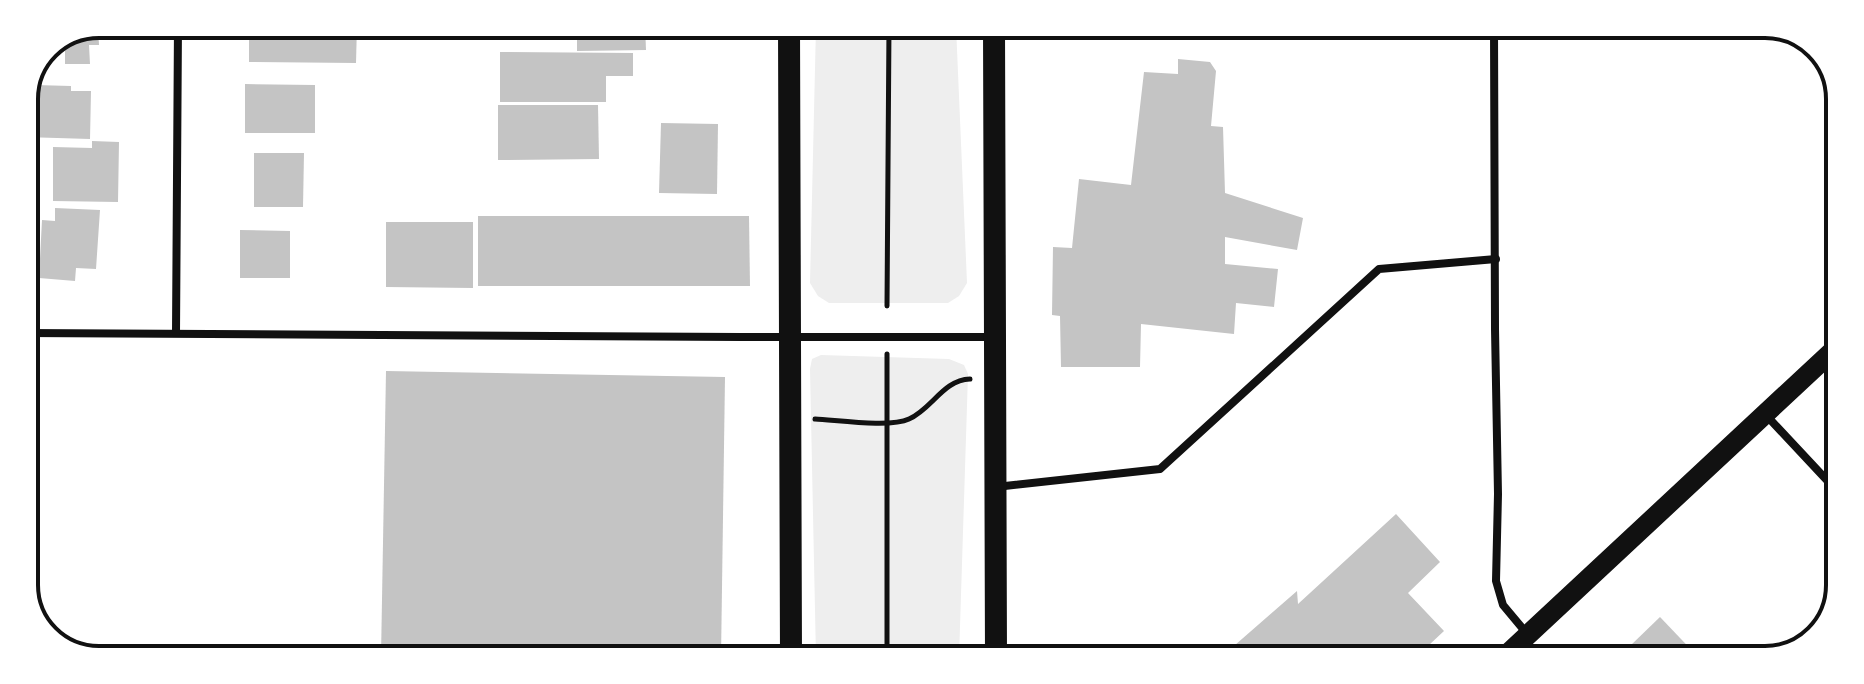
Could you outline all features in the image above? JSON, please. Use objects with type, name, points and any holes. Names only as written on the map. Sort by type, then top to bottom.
[{"type":"highway","points":[[789,38],[791,646]]},
{"type":"highway","points":[[994,38],[996,646]]},
{"type":"main road","points":[[1517,646],[1826,357]]},
{"type":"street","points":[[176,333],[178,38]]},
{"type":"street","points":[[1494,38],[1496,581],[1503,605],[1528,636]]},
{"type":"street","points":[[996,487],[1160,469],[1379,269],[1496,259]]},
{"type":"street","points":[[38,333],[996,337]]},
{"type":"street","points":[[1764,414],[1826,479]]},
{"type":"path","points":[[887,306],[889,38]]},
{"type":"path","points":[[887,353],[887,646]]},
{"type":"path","points":[[809,419],[887,423],[907,421],[946,388],[961,379],[971,379]]},
{"type":"shaded area","points":[[816,38],[957,38],[967,283],[959,296],[948,303],[829,303],[818,296],[810,283]]},
{"type":"shaded area","points":[[821,355],[949,359],[964,365],[968,374],[959,646],[816,646],[812,359]]},
{"type":"building","points":[[99,38],[99,45],[89,45],[90,64],[65,64],[65,48]]},
{"type":"building","points":[[249,38],[357,38],[356,63],[249,62]]},
{"type":"building","points":[[577,38],[646,38],[646,50],[577,51]]},
{"type":"building","points":[[500,52],[633,53],[633,76],[606,76],[606,102],[500,102]]},
{"type":"building","points":[[1178,59],[1210,62],[1216,71],[1211,126],[1223,127],[1225,193],[1303,218],[1297,250],[1225,237],[1225,264],[1278,269],[1274,307],[1236,303],[1234,334],[1141,324],[1140,367],[1061,367],[1060,316],[1052,315],[1053,247],[1072,248],[1079,179],[1131,185],[1144,72],[1178,74]]},
{"type":"building","points":[[245,84],[315,85],[315,133],[245,133]]},
{"type":"building","points":[[40,85],[71,86],[71,91],[91,91],[90,139],[38,137]]},
{"type":"building","points":[[498,105],[598,105],[599,159],[498,160]]},
{"type":"building","points":[[661,123],[718,124],[717,194],[659,193]]},
{"type":"building","points":[[92,141],[119,142],[118,202],[53,201],[53,147],[92,148]]},
{"type":"building","points":[[254,153],[304,153],[303,207],[254,207]]},
{"type":"building","points":[[55,208],[100,210],[96,269],[76,268],[75,281],[39,278],[42,220],[55,221]]},
{"type":"building","points":[[478,216],[749,216],[750,286],[478,286]]},
{"type":"building","points":[[386,222],[473,222],[473,288],[386,287]]},
{"type":"building","points":[[240,230],[290,231],[290,278],[240,278]]},
{"type":"building","points":[[386,371],[725,377],[721,646],[381,646]]},
{"type":"building","points":[[1396,514],[1440,562],[1408,593],[1444,631],[1428,646],[1234,646],[1297,591],[1298,604]]},
{"type":"building","points":[[1660,617],[1688,646],[1630,646]]}]
